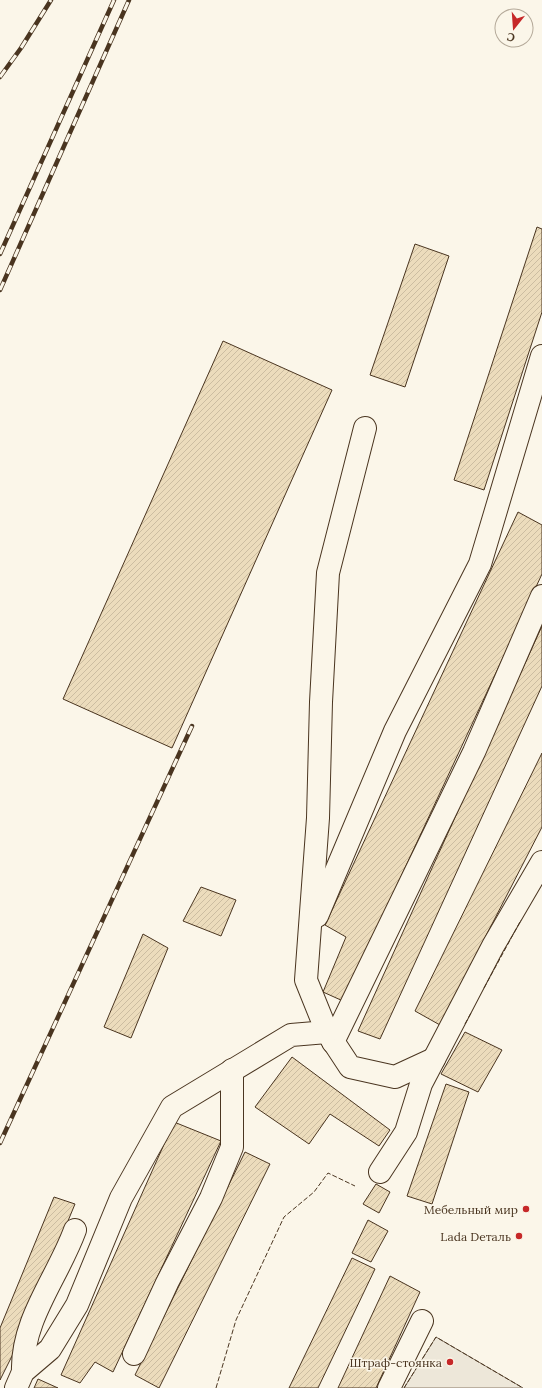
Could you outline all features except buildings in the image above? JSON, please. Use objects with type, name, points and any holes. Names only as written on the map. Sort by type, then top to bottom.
[{"type":"lane","points":[[310,934],[395,731],[480,564],[542,356]]},
{"type":"lane","points":[[365,428],[328,572],[321,702],[318,818],[306,980],[330,1037],[350,1067],[395,1077],[434,1059]]},
{"type":"lane","points":[[330,1037],[474,752],[542,596]]},
{"type":"lane","points":[[380,1172],[406,1132],[421,1084],[493,946],[542,862]]},
{"type":"lane","points":[[19,1380],[50,1349],[76,1305],[121,1198],[172,1107],[291,1035],[330,1037]]},
{"type":"lane","points":[[134,1354],[167,1283],[211,1198],[232,1147],[232,1070]]},
{"type":"lane","points":[[19,1380],[22,1356],[33,1319],[70,1243],[74,1230]]},
{"type":"lane","points":[[389,1388],[422,1320]]},
{"type":"shaded area","name":"Штраф-стоянка","points":[[436,1337],[523,1388],[404,1388]]},
{"type":"railway","points":[[0,77],[21,48],[51,0]]},
{"type":"railway","points":[[0,254],[114,0]]},
{"type":"railway","points":[[0,290],[129,0]]},
{"type":"railway","points":[[0,1143],[192,726]]},
{"type":"fence","points":[[484,988],[521,920]]},
{"type":"fence","points":[[465,1024],[471,1013]]},
{"type":"fence","points":[[216,1388],[236,1320],[284,1217],[314,1192],[328,1173],[355,1186]]},
{"type":"fence","points":[[404,1388],[436,1337],[523,1388]]},
{"type":"place","name":"Мебельный мир","points":[[526,1209]]},
{"type":"place","name":"Lada Dеталь","points":[[519,1236]]},
{"type":"place","name":"Штраф-стоянка","points":[[450,1362]]}]
